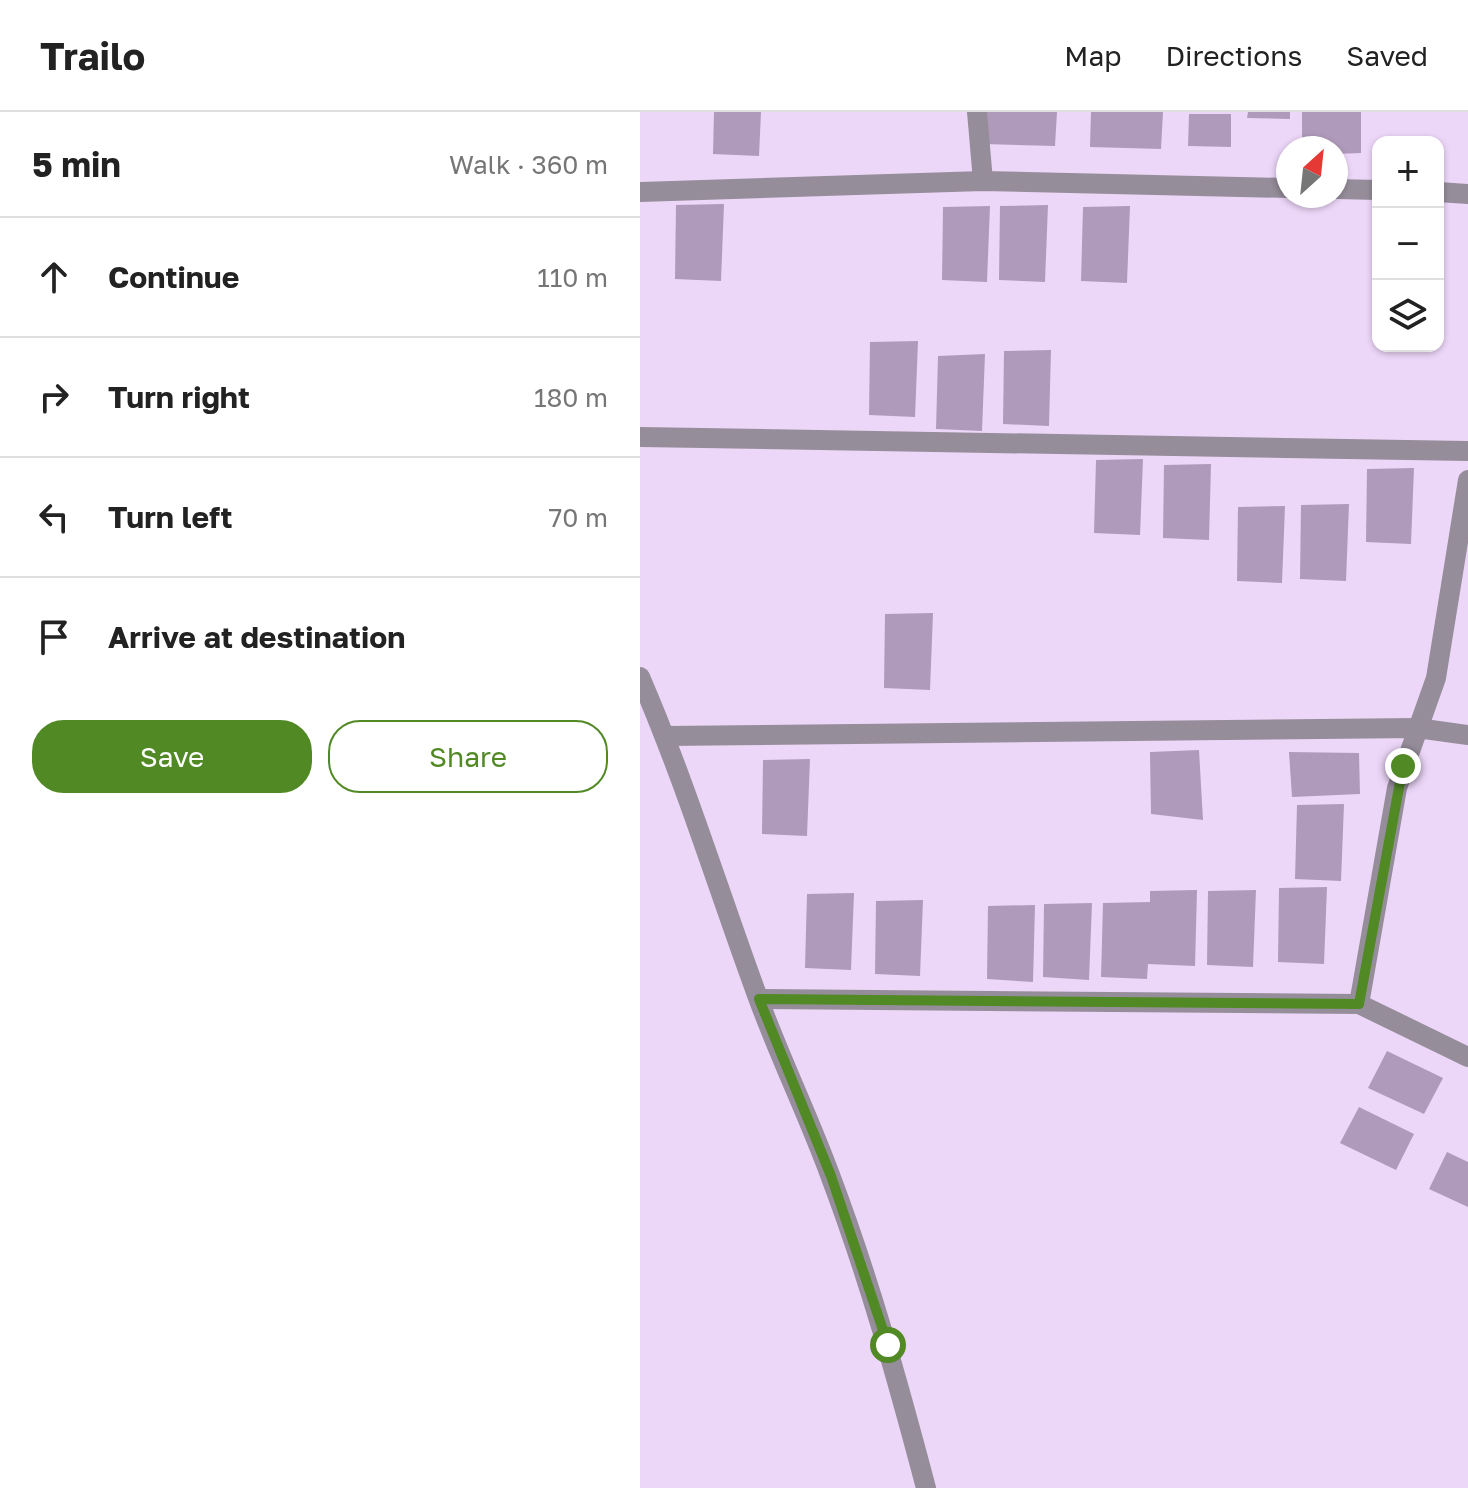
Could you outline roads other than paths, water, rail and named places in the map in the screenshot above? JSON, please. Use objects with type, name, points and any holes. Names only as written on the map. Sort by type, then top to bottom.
[{"type":"street","points":[[977,112],[983,181]]},
{"type":"street","points":[[640,192],[983,181],[1276,188]]},
{"type":"street","points":[[1348,189],[1372,190]]},
{"type":"street","points":[[1444,192],[1468,194]]},
{"type":"street","points":[[640,437],[1468,451]]},
{"type":"street","points":[[1359,1004],[1397,788],[1436,678],[1468,480]]},
{"type":"street","points":[[640,677],[665,736],[759,999],[856,1247],[888,1345],[926,1488]]},
{"type":"street","points":[[665,736],[1417,728],[1468,735]]},
{"type":"street","points":[[759,999],[1359,1004],[1468,1057]]}]
